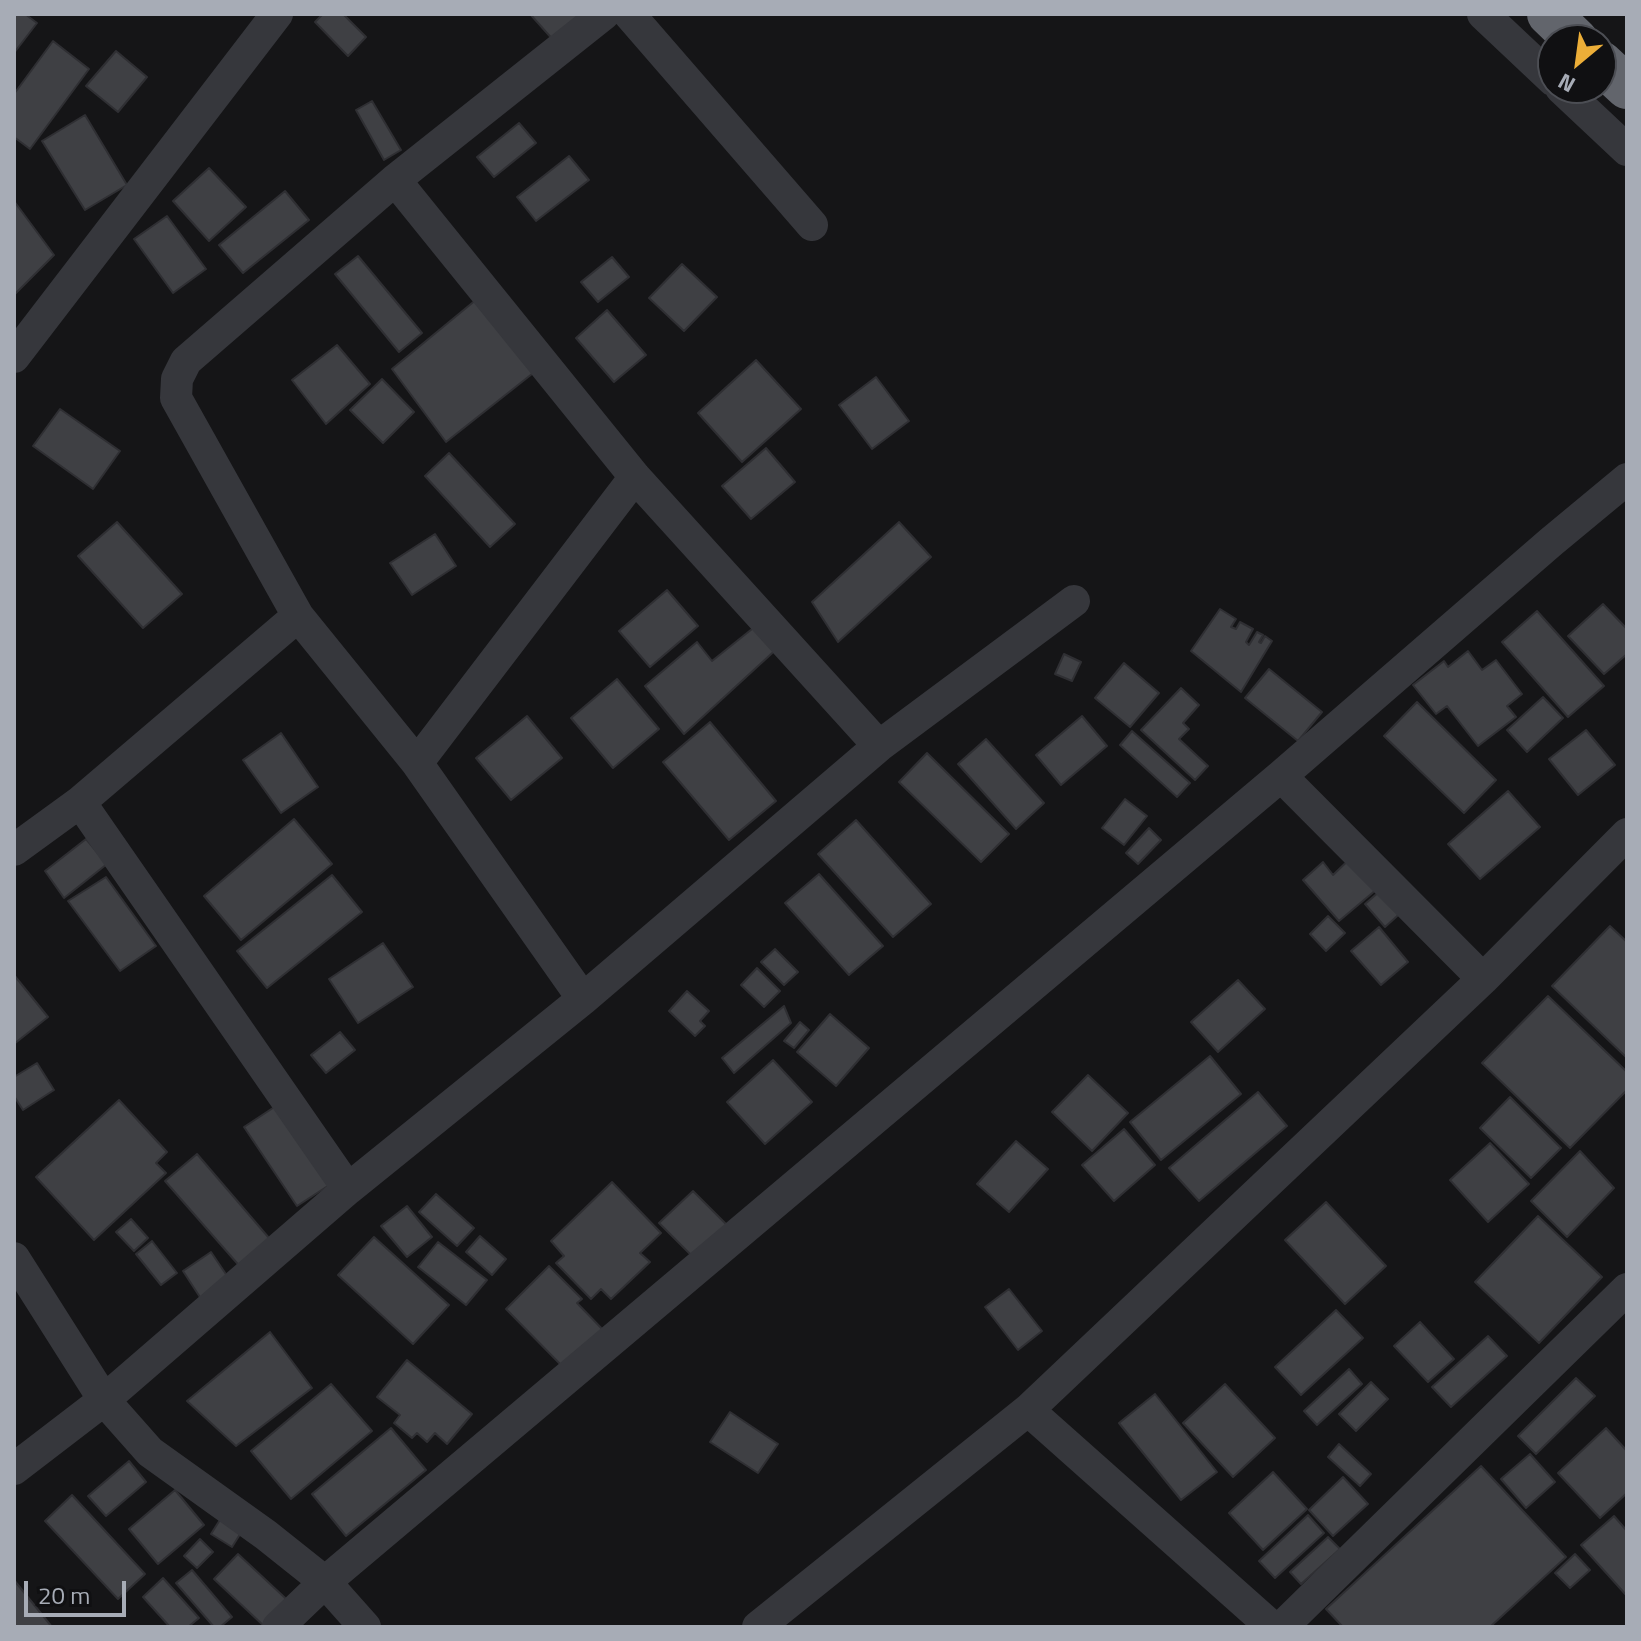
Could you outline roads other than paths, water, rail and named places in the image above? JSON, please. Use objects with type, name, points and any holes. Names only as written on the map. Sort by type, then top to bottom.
[{"type":"street","points":[[14,357],[277,14]]},
{"type":"street","points":[[583,999],[417,763],[298,616],[176,398],[177,379],[186,361],[395,180],[604,14]]},
{"type":"street","points":[[629,14],[812,225]]},
{"type":"street","points":[[1483,14],[1537,65]]},
{"type":"street","points":[[1578,104],[1627,150]]},
{"type":"street","points":[[395,180],[635,477],[879,746]]},
{"type":"street","points":[[417,763],[635,477]]},
{"type":"street","points":[[278,1627],[325,1582],[1281,776],[1627,479]]},
{"type":"street","points":[[14,1469],[104,1400],[348,1189],[583,999],[879,746],[1074,601]]},
{"type":"street","points":[[14,850],[80,802],[298,616]]},
{"type":"street","points":[[1281,776],[1483,979]]},
{"type":"street","points":[[80,802],[348,1189]]},
{"type":"street","points":[[758,1627],[1028,1410],[1483,979],[1627,834]]},
{"type":"street","points":[[14,1258],[104,1400],[150,1452],[266,1535],[325,1582],[365,1627]]},
{"type":"street","points":[[1282,1627],[1627,1289]]},
{"type":"street","points":[[1028,1410],[1272,1627]]}]
